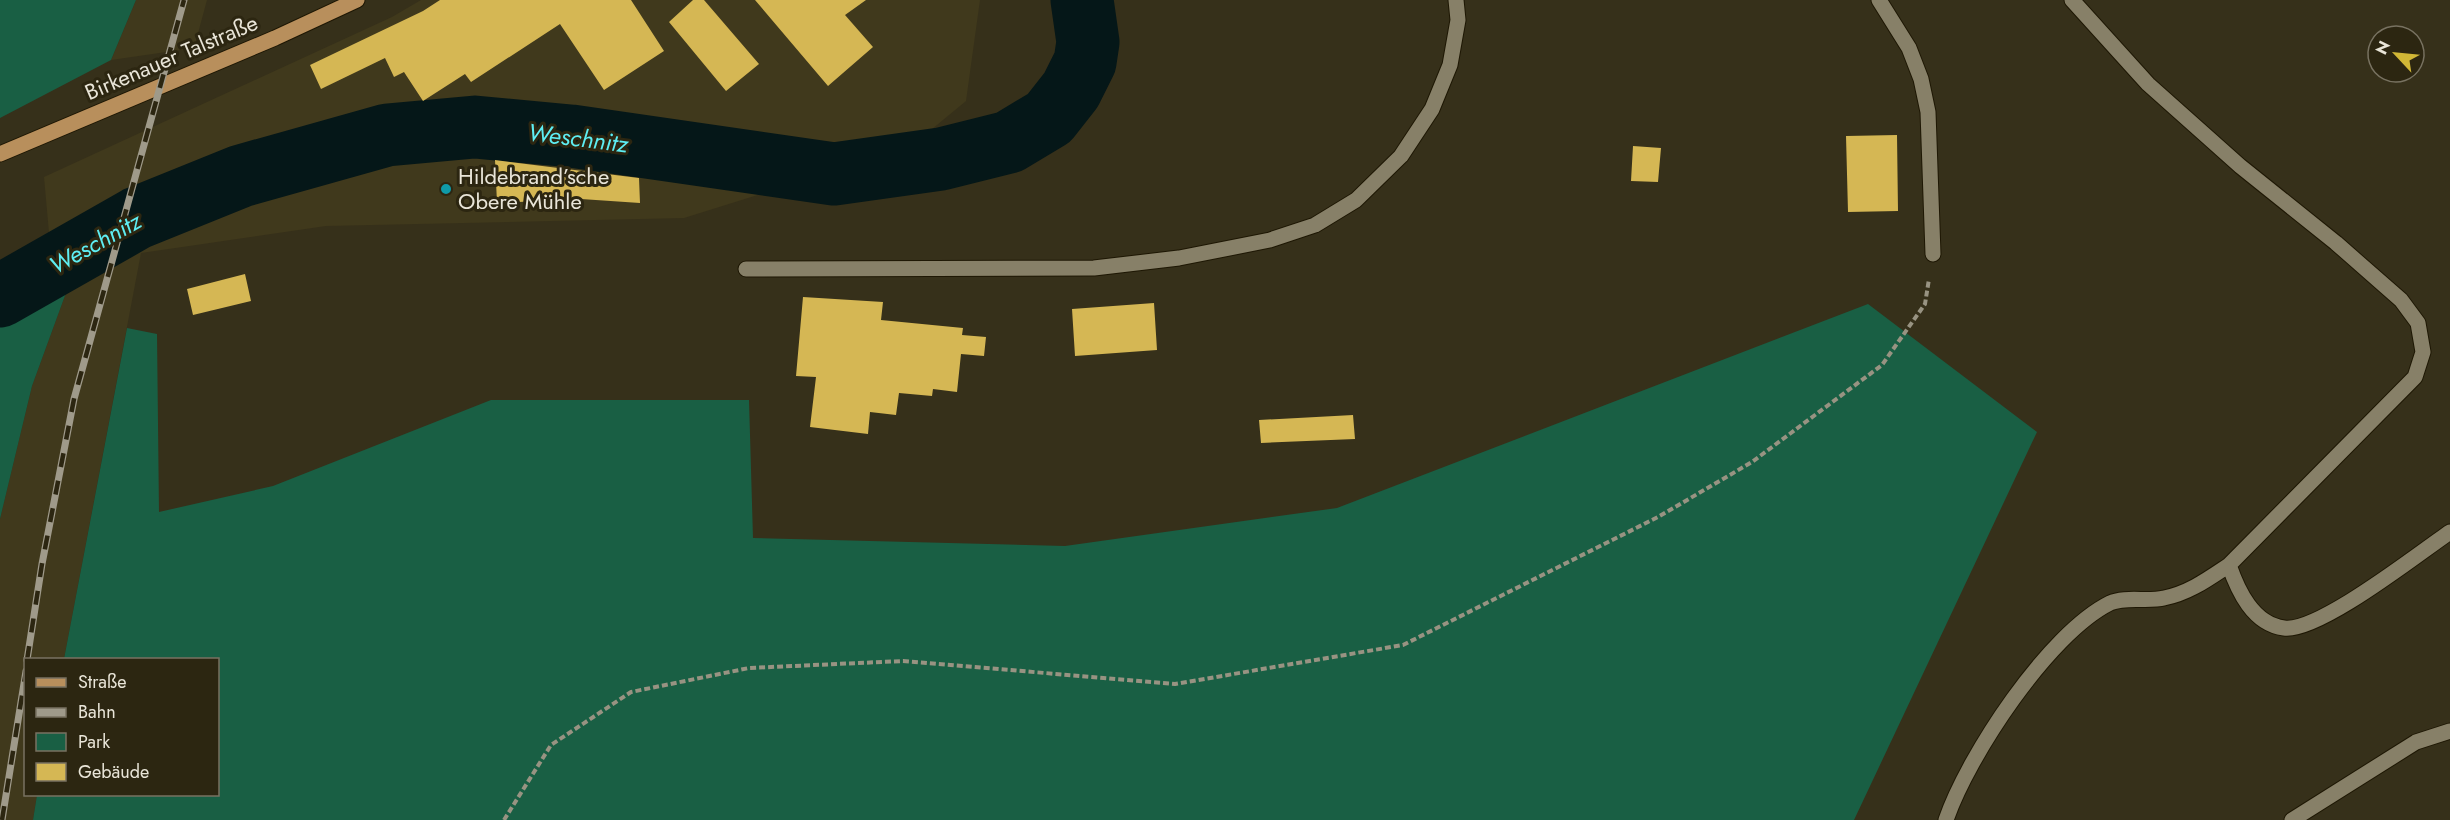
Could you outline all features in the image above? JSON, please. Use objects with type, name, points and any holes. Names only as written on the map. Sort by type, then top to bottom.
[{"type":"main road","name":"Birkenauer Talstraße","points":[[0,154],[275,38],[357,0]]},
{"type":"lane","points":[[746,269],[1094,268],[1179,258],[1270,240],[1315,225],[1356,200],[1401,156],[1432,109],[1450,65],[1458,20],[1456,0]]},
{"type":"lane","points":[[1879,0],[1909,48],[1921,79],[1928,112],[1933,254]]},
{"type":"lane","points":[[1947,820],[1954,798],[2005,710],[2030,677],[2064,639],[2091,614],[2112,602],[2163,599],[2192,590],[2229,566],[2415,377],[2423,352],[2418,323],[2411,311],[2393,292],[2240,166],[2148,84],[2072,0]]},
{"type":"lane","points":[[2229,566],[2236,586],[2258,615],[2269,623],[2284,628],[2299,627],[2343,606],[2450,532]]},
{"type":"lane","points":[[2292,820],[2416,742],[2450,731]]},
{"type":"path","points":[[504,820],[551,745],[631,692],[750,668],[903,661],[1175,684],[1403,645],[1658,517],[1752,462],[1882,365],[1924,304],[1933,254]]},
{"type":"shaded area","points":[[136,0],[207,0],[194,48],[111,60]]},
{"type":"shaded area","points":[[421,0],[980,0],[966,101],[909,148],[684,218],[326,226],[141,253],[64,658],[24,658],[24,796],[37,796],[33,820],[0,820],[0,519],[32,386],[74,271],[101,259],[52,266],[44,177],[392,17]]},
{"type":"green space","points":[[0,0],[136,0],[111,60],[0,118]]},
{"type":"green space","points":[[74,271],[32,386],[0,519],[0,315]]},
{"type":"green space","points":[[1868,304],[2037,432],[1854,820],[33,820],[37,796],[219,796],[219,658],[64,658],[127,328],[157,334],[159,512],[273,486],[491,400],[749,400],[753,538],[1065,546],[1337,508]]},
{"type":"building","points":[[440,0],[631,0],[664,51],[604,90],[560,24],[471,82],[465,74],[423,101],[404,72],[394,77],[385,58],[321,89],[310,65],[423,11]]},
{"type":"building","points":[[693,0],[704,0],[759,64],[726,91],[669,22]]},
{"type":"building","points":[[755,0],[866,0],[845,15],[873,47],[828,86]]},
{"type":"building","points":[[1897,135],[1898,211],[1848,212],[1846,136]]},
{"type":"building","points":[[1633,146],[1661,148],[1658,182],[1631,181]]},
{"type":"building","points":[[495,160],[639,178],[640,203],[581,199],[497,203]]},
{"type":"building","points":[[245,274],[251,301],[193,315],[187,289]]},
{"type":"building","points":[[803,297],[883,302],[881,320],[963,328],[962,335],[986,337],[984,356],[961,354],[957,392],[933,389],[932,396],[899,393],[896,415],[870,412],[868,434],[810,427],[816,377],[796,376]]},
{"type":"building","points":[[1154,303],[1157,350],[1075,356],[1072,309]]},
{"type":"building","points":[[1353,415],[1355,439],[1261,443],[1259,420]]},
{"type":"waterway","name":"Weschnitz","points":[[0,296],[137,218],[241,176],[387,135],[475,127],[571,136],[834,174],[941,159],[1009,142],[1049,118],[1071,90],[1085,62],[1088,42],[1082,0]]},
{"type":"railway","points":[[27,658],[42,564],[74,399],[184,0]]},
{"type":"railway","points":[[2,820],[24,683]]},
{"type":"place","name":"Hildebrand’sche Obere Mühle","points":[[446,189]]}]
